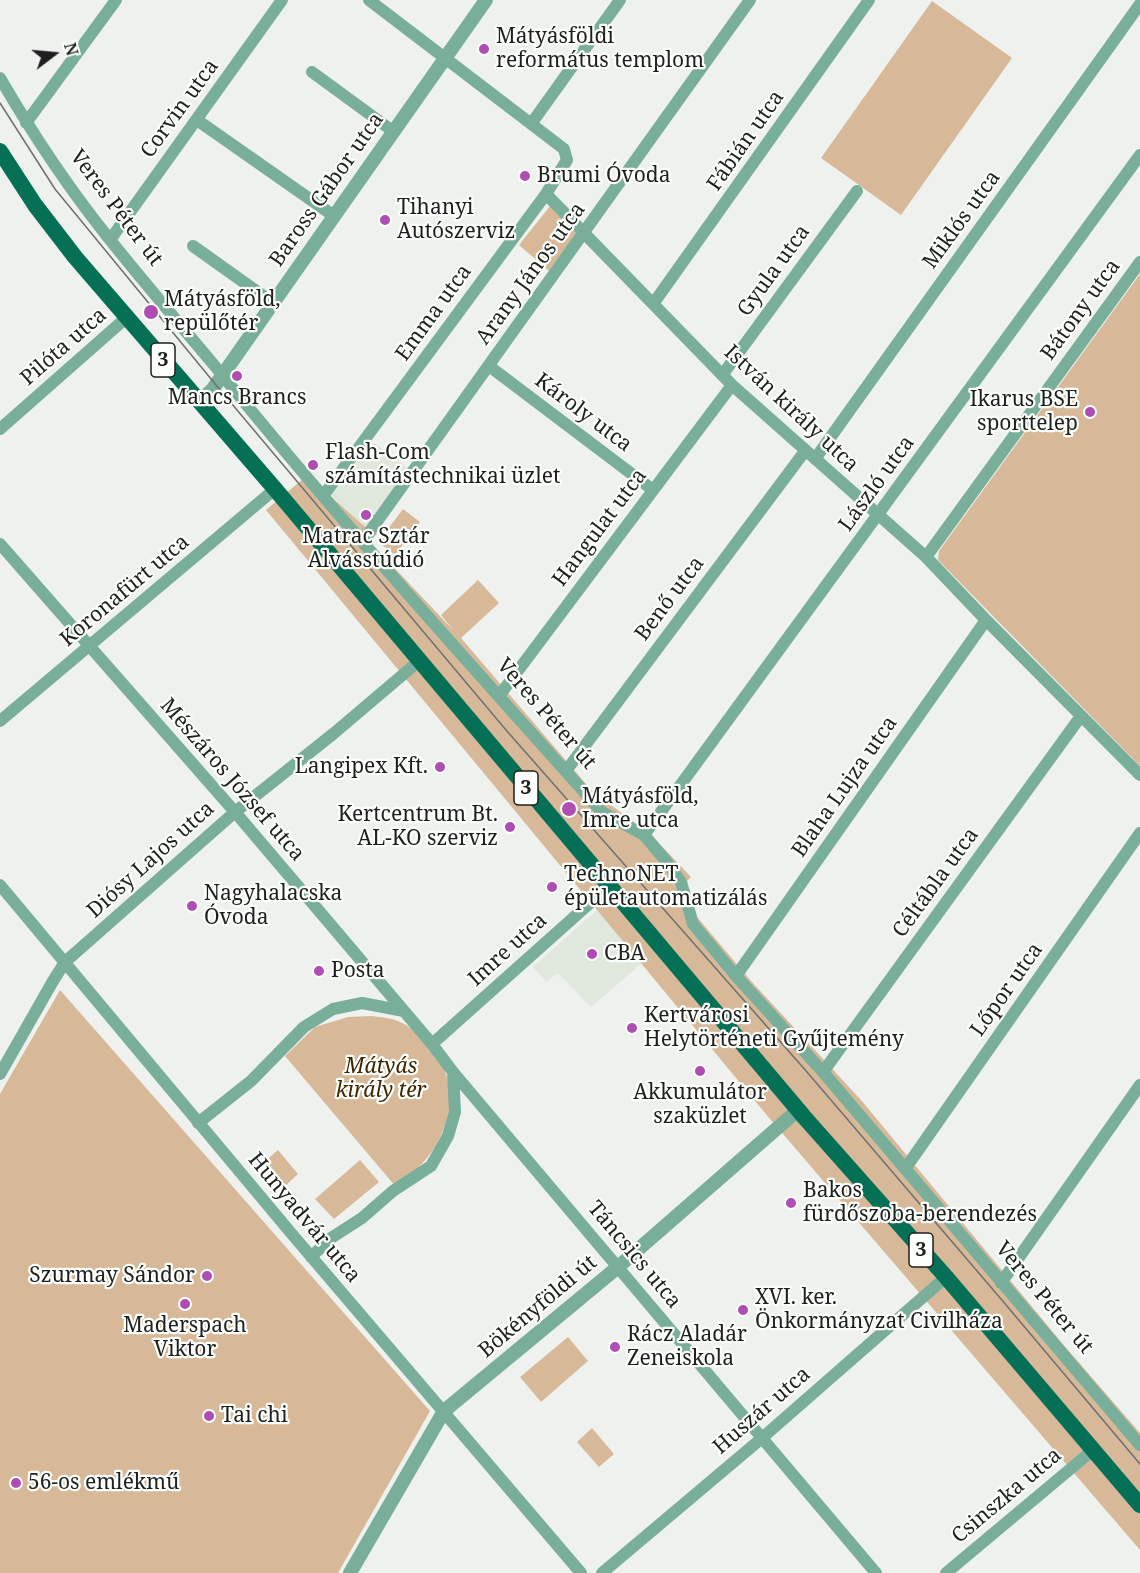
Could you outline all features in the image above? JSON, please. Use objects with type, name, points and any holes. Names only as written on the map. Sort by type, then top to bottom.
[{"type":"main road","name":"3","points":[[0,151],[46,220],[126,318],[274,489],[798,1110],[946,1277],[1140,1505]]},
{"type":"street","points":[[26,123],[116,0]]},
{"type":"street","name":"Corvin utca","points":[[110,240],[282,0]]},
{"type":"street","points":[[369,0],[531,124],[620,0]]},
{"type":"street","name":"Baross Gábor utca","points":[[199,401],[212,390],[486,0]]},
{"type":"street","name":"Arany János utca","points":[[363,541],[750,0]]},
{"type":"street","name":"Fábián utca","points":[[653,304],[870,0]]},
{"type":"street","name":"Miklós utca","points":[[810,455],[1140,4]]},
{"type":"street","points":[[312,72],[393,132]]},
{"type":"street","name":"Veres Péter út","points":[[0,78],[26,123],[66,182],[110,240],[222,376],[323,496],[602,812],[644,835],[674,870],[681,882],[693,924],[736,976],[823,1072],[1140,1445]]},
{"type":"street","points":[[196,120],[334,216]]},
{"type":"street","name":"Emma utca","points":[[323,496],[546,194],[567,160],[564,149],[531,124]]},
{"type":"street","name":"László utca","points":[[644,835],[1140,155]]},
{"type":"street","name":"Gyula utca","points":[[723,374],[857,191]]},
{"type":"street","name":"István király utca","points":[[546,194],[732,384],[926,557],[1140,775]]},
{"type":"street","points":[[194,246],[273,303]]},
{"type":"street","name":"Bátony utca","points":[[926,557],[1140,262]]},
{"type":"street","name":"Pilóta utca","points":[[0,429],[126,318]]},
{"type":"street","name":"Károly utca","points":[[489,366],[653,490]]},
{"type":"street","name":"Hangulat utca","points":[[499,696],[732,384]]},
{"type":"street","name":"Benő utca","points":[[566,771],[810,455]]},
{"type":"street","name":"Koronafürt utca","points":[[0,721],[274,489]]},
{"type":"street","name":"Mészáros József utca","points":[[0,544],[235,812],[432,1044]]},
{"type":"street","name":"Blaha Lujza utca","points":[[736,976],[986,620]]},
{"type":"street","name":"Diósy Lajos utca","points":[[0,1074],[65,962],[235,812],[333,734],[419,661]]},
{"type":"street","name":"Céltábla utca","points":[[823,1072],[1081,716]]},
{"type":"street","name":"Lőpor utca","points":[[905,1169],[1140,833]]},
{"type":"street","name":"Hunyadvár utca","points":[[0,885],[311,1257],[581,1573]]},
{"type":"street","name":"Imre utca","points":[[432,1044],[609,886]]},
{"type":"street","points":[[198,1123],[251,1082],[304,1027],[333,1009],[362,1003],[404,1011]]},
{"type":"street","name":"Táncsics utca","points":[[432,1044],[453,1072],[876,1573]]},
{"type":"street","points":[[311,1257],[331,1238],[362,1218],[393,1191],[431,1166],[448,1136],[454,1112],[453,1072]]},
{"type":"street","points":[[1001,1283],[1140,1085]]},
{"type":"street","name":"Bökényföldi út","points":[[350,1573],[444,1411],[618,1267],[798,1110]]},
{"type":"street","name":"Huszár utca","points":[[602,1573],[762,1438],[946,1277]]},
{"type":"street","name":"Csinszka utca","points":[[945,1573],[1093,1450]]},
{"type":"shaded area","points":[[373,442],[409,469],[367,525],[363,525],[329,495]]},
{"type":"shaded area","points":[[597,910],[642,963],[591,1007],[558,973],[546,982],[533,967]]},
{"type":"green space","points":[[932,1],[1012,58],[901,215],[821,158]]},
{"type":"green space","points":[[550,206],[576,234],[549,271],[519,245]]},
{"type":"green space","name":"Ikarus BSE sporttelep","points":[[1140,274],[1140,766],[938,560],[939,551]]},
{"type":"green space","points":[[309,474],[363,525],[377,533],[370,542],[454,631],[441,615],[478,580],[499,603],[461,638],[604,805],[611,805],[652,836],[691,877],[686,882],[692,911],[751,981],[861,1100],[1062,1343],[1140,1433],[1140,1550],[765,1113],[266,510]]},
{"type":"green space","points":[[403,509],[420,522],[395,555],[378,542]]},
{"type":"green space","points":[[60,990],[430,1411],[338,1573],[0,1573],[0,1094]]},
{"type":"green space","name":"Mátyás király tér","points":[[371,1016],[398,1021],[416,1032],[430,1047],[442,1066],[449,1085],[450,1104],[446,1123],[438,1142],[427,1159],[396,1187],[285,1056],[315,1027],[348,1017]]},
{"type":"green space","points":[[278,1150],[298,1174],[284,1187],[263,1163]]},
{"type":"green space","points":[[360,1160],[379,1182],[334,1219],[315,1199]]},
{"type":"green space","points":[[568,1337],[588,1361],[541,1402],[520,1377]]},
{"type":"green space","points":[[592,1428],[614,1454],[599,1467],[577,1442]]},
{"type":"tram line","points":[[0,103],[55,189],[216,385],[506,730],[807,1072],[1140,1464]]},
{"type":"place","name":"Mátyásföldi református templom","points":[[484,49]]},
{"type":"place","name":"Brumi Óvoda","points":[[525,176]]},
{"type":"place","name":"Tihanyi Autószerviz","points":[[385,220]]},
{"type":"place","name":"Mátyásföld, repülőtér","points":[[151,312]]},
{"type":"place","name":"Mancs Brancs","points":[[237,376]]},
{"type":"place","name":"Ikarus BSE sporttelep","points":[[1090,412]]},
{"type":"place","name":"Flash-Com számítástechnikai üzlet","points":[[313,465]]},
{"type":"place","name":"Matrac Sztár Alvásstúdió","points":[[366,515]]},
{"type":"place","name":"Langipex Kft.","points":[[440,767]]},
{"type":"place","name":"Mátyásföld, Imre utca","points":[[569,809]]},
{"type":"place","name":"Kertcentrum Bt. AL-KO szerviz","points":[[510,827]]},
{"type":"place","name":"TechnoNET épületautomatizálás","points":[[552,887]]},
{"type":"place","name":"Nagyhalacska Óvoda","points":[[192,906]]},
{"type":"place","name":"CBA","points":[[592,954]]},
{"type":"place","name":"Posta","points":[[319,971]]},
{"type":"place","name":"Kertvárosi Helytörténeti Gyűjtemény","points":[[632,1028]]},
{"type":"place","name":"Akkumulátor szaküzlet","points":[[700,1071]]},
{"type":"place","name":"Bakos fürdőszoba-berendezés","points":[[791,1203]]},
{"type":"place","name":"Szurmay Sándor","points":[[207,1276]]},
{"type":"place","name":"Maderspach Viktor","points":[[185,1304]]},
{"type":"place","name":"XVI. ker. Önkormányzat Civilháza","points":[[743,1310]]},
{"type":"place","name":"Rácz Aladár Zeneiskola","points":[[615,1347]]},
{"type":"place","name":"Tai chi","points":[[209,1416]]},
{"type":"place","name":"56-os emlékmű","points":[[16,1483]]}]
